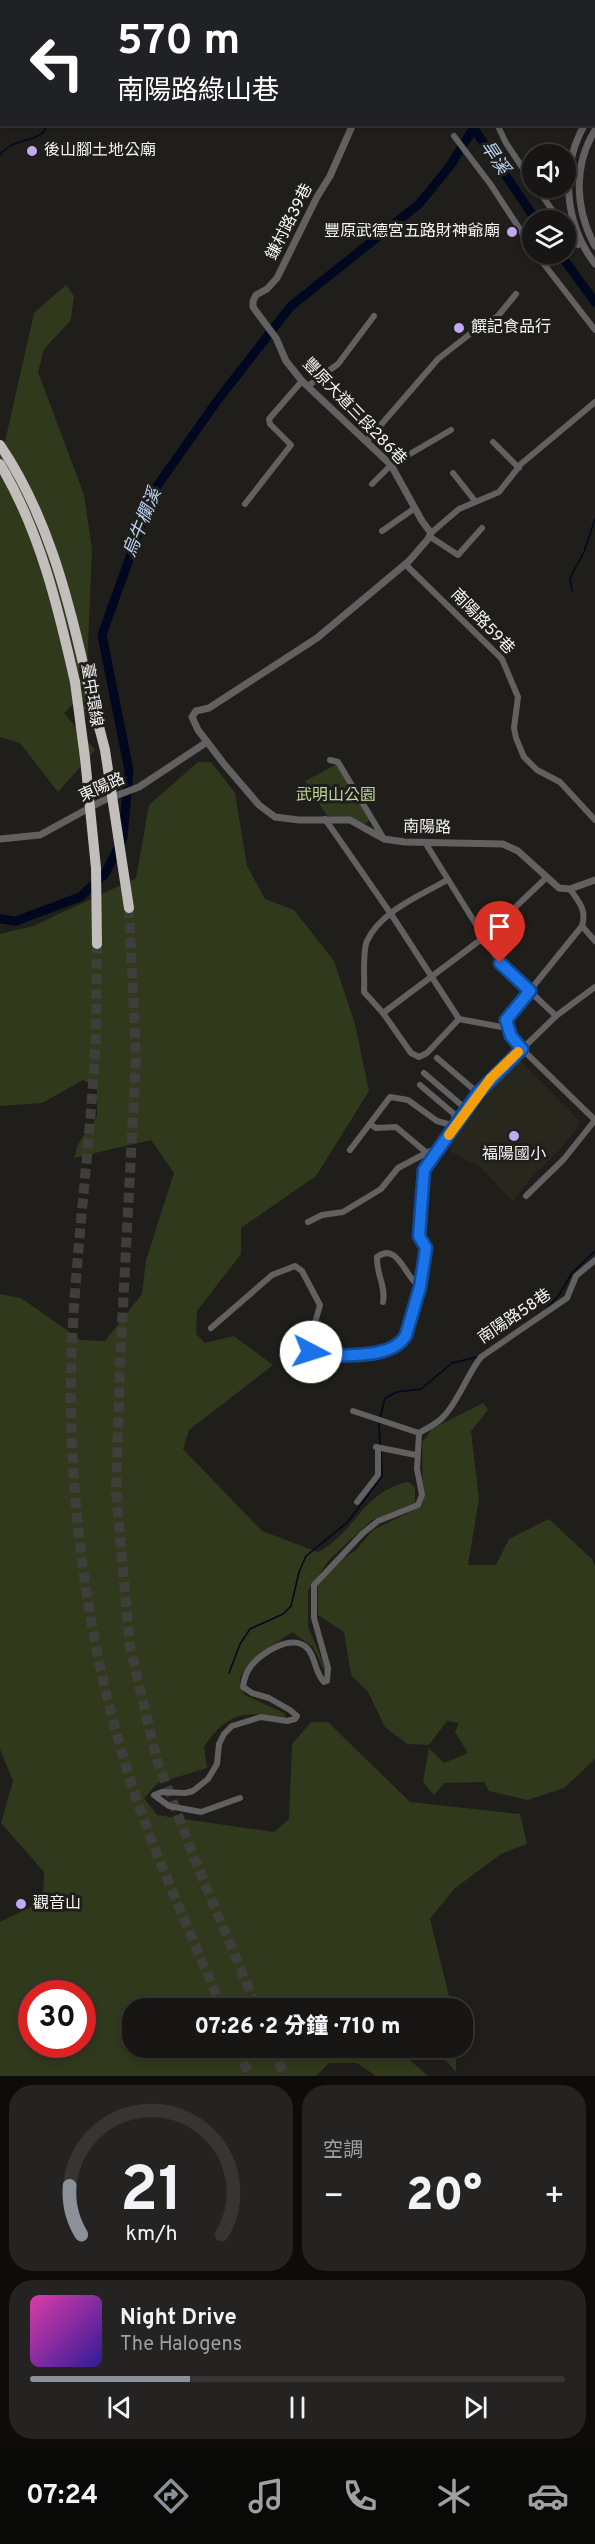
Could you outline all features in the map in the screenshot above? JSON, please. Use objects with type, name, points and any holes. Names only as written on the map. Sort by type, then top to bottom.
[{"type":"highway","name":"臺中環線","points":[[0,445],[24,485],[53,554],[70,607],[105,750],[129,908]]},
{"type":"highway","name":"臺中環線","points":[[0,464],[38,544],[60,613],[75,682],[86,758],[96,868],[97,944]]},
{"type":"street","name":"鎌村路39巷","points":[[266,325],[253,307],[253,300],[277,278],[317,197],[330,176],[352,126]]},
{"type":"street","points":[[498,126],[522,167]]},
{"type":"street","points":[[584,126],[571,162],[569,197],[572,218],[579,239],[595,264]]},
{"type":"street","points":[[595,130],[579,170],[579,195],[585,223],[595,246]]},
{"type":"street","points":[[454,136],[472,158],[522,233]]},
{"type":"street","points":[[544,264],[595,330]]},
{"type":"street","points":[[366,442],[438,359],[483,322],[497,317],[516,294]]},
{"type":"street","points":[[245,504],[291,445],[270,424],[269,419],[305,384],[338,364],[374,316]]},
{"type":"street","name":"豐原大道三段286巷","points":[[266,325],[276,338],[286,361],[305,384],[391,465],[430,534]]},
{"type":"street","points":[[405,564],[430,534],[459,509],[499,492],[543,444],[595,402]]},
{"type":"street","points":[[372,484],[391,465],[451,430]]},
{"type":"street","points":[[493,442],[519,468]]},
{"type":"street","points":[[453,473],[475,501]]},
{"type":"street","points":[[382,531],[415,508]]},
{"type":"street","points":[[430,534],[458,555],[482,528]]},
{"type":"street","name":"南陽路","points":[[405,564],[317,638],[209,708],[196,711],[192,717],[194,721],[207,742],[268,812],[284,819],[350,820],[384,839],[426,844],[451,842],[503,844],[518,851],[559,888],[570,889]]},
{"type":"street","name":"南陽路59巷","points":[[405,564],[501,656],[517,691],[514,728],[524,758],[537,770],[560,782],[595,820]]},
{"type":"street","name":"東陽路","points":[[0,839],[40,835],[83,811],[147,782],[207,742]]},
{"type":"street","points":[[330,760],[338,762],[384,839]]},
{"type":"street","points":[[325,819],[391,914],[459,1019],[507,1028]]},
{"type":"street","points":[[426,844],[500,963],[556,1016]]},
{"type":"street","points":[[382,1013],[483,938],[547,877]]},
{"type":"street","points":[[447,880],[378,924],[366,943],[364,992],[411,1053],[419,1058],[428,1053],[459,1019]]},
{"type":"street","points":[[526,1196],[564,1159],[595,1120],[522,1049],[511,1036],[506,1020],[582,926],[585,916],[583,908],[570,889],[595,880]]},
{"type":"street","points":[[582,926],[595,941]]},
{"type":"street","points":[[211,1328],[272,1275],[295,1266],[302,1270],[320,1305],[311,1337],[311,1352],[317,1356],[387,1352],[403,1342],[420,1287],[426,1248],[419,1236],[424,1170],[478,1093],[556,1016],[595,987]]},
{"type":"street","points":[[437,1058],[478,1093]]},
{"type":"street","points":[[424,1073],[466,1109]]},
{"type":"street","points":[[420,1085],[454,1114],[455,1126]]},
{"type":"street","points":[[350,1150],[390,1097],[408,1100],[437,1121],[455,1126]]},
{"type":"street","points":[[370,1124],[376,1128],[396,1126],[427,1153]]},
{"type":"street","points":[[308,1222],[322,1215],[343,1212],[381,1189],[398,1168],[427,1153],[436,1153]]},
{"type":"street","points":[[383,1302],[385,1290],[376,1268],[377,1257],[382,1253],[390,1252],[396,1257],[413,1283],[420,1287]]},
{"type":"street","name":"南陽路58巷","points":[[419,1433],[444,1417],[464,1386],[472,1368],[481,1357],[567,1298],[576,1276],[595,1260]]},
{"type":"street","points":[[240,1798],[207,1811],[191,1812],[169,1806],[154,1795],[162,1792],[194,1791],[208,1779],[217,1764],[219,1744],[232,1726],[261,1717],[287,1721],[295,1719],[297,1716],[290,1710],[243,1687],[244,1677],[251,1665],[280,1645],[300,1644],[308,1649],[320,1678],[324,1682],[327,1681],[328,1668],[314,1618],[314,1585],[363,1533],[378,1521],[412,1509],[421,1502],[416,1455],[419,1433],[353,1411]]},
{"type":"street","points":[[357,1502],[378,1475],[377,1448],[416,1455]]},
{"type":"shaded area","name":"福陽國小","points":[[520,1060],[581,1123],[513,1201],[480,1167],[448,1150],[481,1101]]},
{"type":"green space","points":[[66,285],[74,296],[71,320],[44,349],[38,372],[84,495],[92,549],[87,669],[105,723],[95,733],[77,700],[64,713],[95,750],[58,792],[20,743],[0,737],[0,445],[4,446],[34,313]]},
{"type":"green space","points":[[198,762],[211,762],[235,793],[247,866],[265,899],[294,910],[334,961],[355,1024],[369,1091],[316,1176],[241,1228],[241,1254],[197,1311],[196,1334],[205,1343],[234,1336],[273,1365],[189,1430],[183,1449],[262,1531],[318,1552],[331,1544],[379,1494],[408,1482],[415,1487],[415,1503],[372,1520],[329,1560],[308,1591],[308,1627],[326,1669],[325,1672],[313,1647],[292,1632],[253,1660],[242,1674],[240,1683],[245,1695],[284,1713],[286,1718],[249,1715],[230,1720],[221,1726],[204,1747],[207,1768],[158,1783],[144,1798],[157,1815],[274,1832],[289,1819],[292,1744],[311,1722],[328,1722],[410,1802],[520,1814],[527,1844],[501,1854],[454,1889],[430,1919],[450,1998],[122,1998],[122,2058],[410,2058],[428,2076],[376,2076],[357,2063],[329,2063],[316,2076],[0,2076],[0,1922],[43,1901],[44,1872],[1,1823],[13,1781],[0,1749],[0,1294],[21,1298],[81,1340],[105,1341],[142,1294],[146,1260],[174,1173],[151,1140],[74,1158],[78,1144],[97,1117],[97,1088],[83,1080],[42,1103],[0,1106],[0,934],[33,926],[136,878],[149,805]]},
{"type":"green space","name":"武明山公園","points":[[337,764],[372,818],[365,824],[354,819],[327,816],[305,781]]},
{"type":"green space","points":[[483,1403],[488,1410],[471,1431],[479,1499],[468,1565],[496,1565],[509,1539],[549,1519],[592,1559],[595,1566],[595,1759],[564,1788],[527,1800],[489,1791],[484,1782],[444,1783],[434,1795],[423,1782],[429,1748],[444,1763],[468,1753],[455,1732],[459,1723],[447,1721],[429,1745],[407,1744],[385,1727],[368,1692],[351,1675],[344,1632],[318,1615],[318,1584],[330,1567],[356,1550],[373,1530],[416,1509],[423,1501],[422,1442],[432,1429]]},
{"type":"green space","points":[[444,2058],[456,2058],[456,2072]]},
{"type":"waterway","points":[[0,155],[10,146],[38,136],[44,132],[46,126]]},
{"type":"waterway","name":"旱溪","points":[[472,126],[529,210]]},
{"type":"waterway","name":"烏牛欄溪","points":[[0,919],[16,921],[80,897],[105,874],[123,838],[129,770],[102,635],[153,492],[217,401],[291,306],[419,204],[450,166],[473,129]]},
{"type":"waterway","name":"旱溪","points":[[567,264],[595,302]]},
{"type":"waterway","points":[[572,591],[570,578],[584,552],[595,519]]},
{"type":"waterway","points":[[548,1307],[559,1295],[572,1273],[595,1251]]},
{"type":"waterway","points":[[380,1418],[385,1398],[397,1392],[421,1389],[452,1363],[477,1357]]},
{"type":"waterway","points":[[379,1423],[380,1445]]},
{"type":"waterway","points":[[229,1673],[240,1644],[250,1629],[283,1614],[291,1606],[299,1572],[306,1556],[348,1522],[382,1476],[381,1452]]},
{"type":"tunnel","points":[[129,908],[136,1058],[120,1364],[116,1493],[130,1647],[157,1760],[195,1860],[253,1998]]},
{"type":"tunnel","points":[[97,944],[95,1053],[75,1291],[71,1370],[71,1422],[78,1527],[93,1632],[117,1735],[152,1842],[218,1998]]},
{"type":"tunnel","points":[[242,2058],[249,2076]]},
{"type":"tunnel","points":[[277,2058],[285,2076]]},
{"type":"slow traffic","points":[[449,1135],[478,1093],[518,1052]]},
{"type":"place","name":"後山腳土地公廟","points":[[32,151]]},
{"type":"place","name":"豐原武德宮五路財神爺廟","points":[[512,232]]},
{"type":"place","name":"饌記食品行","points":[[459,328]]},
{"type":"place","name":"福陽國小","points":[[514,1136]]},
{"type":"place","name":"觀音山","points":[[21,1904]]},
{"type":"route","points":[[311,1352],[317,1356],[387,1352],[403,1342],[420,1287],[426,1248],[419,1236],[424,1170],[478,1093],[522,1049],[511,1036],[506,1020],[530,991],[500,963]]}]
